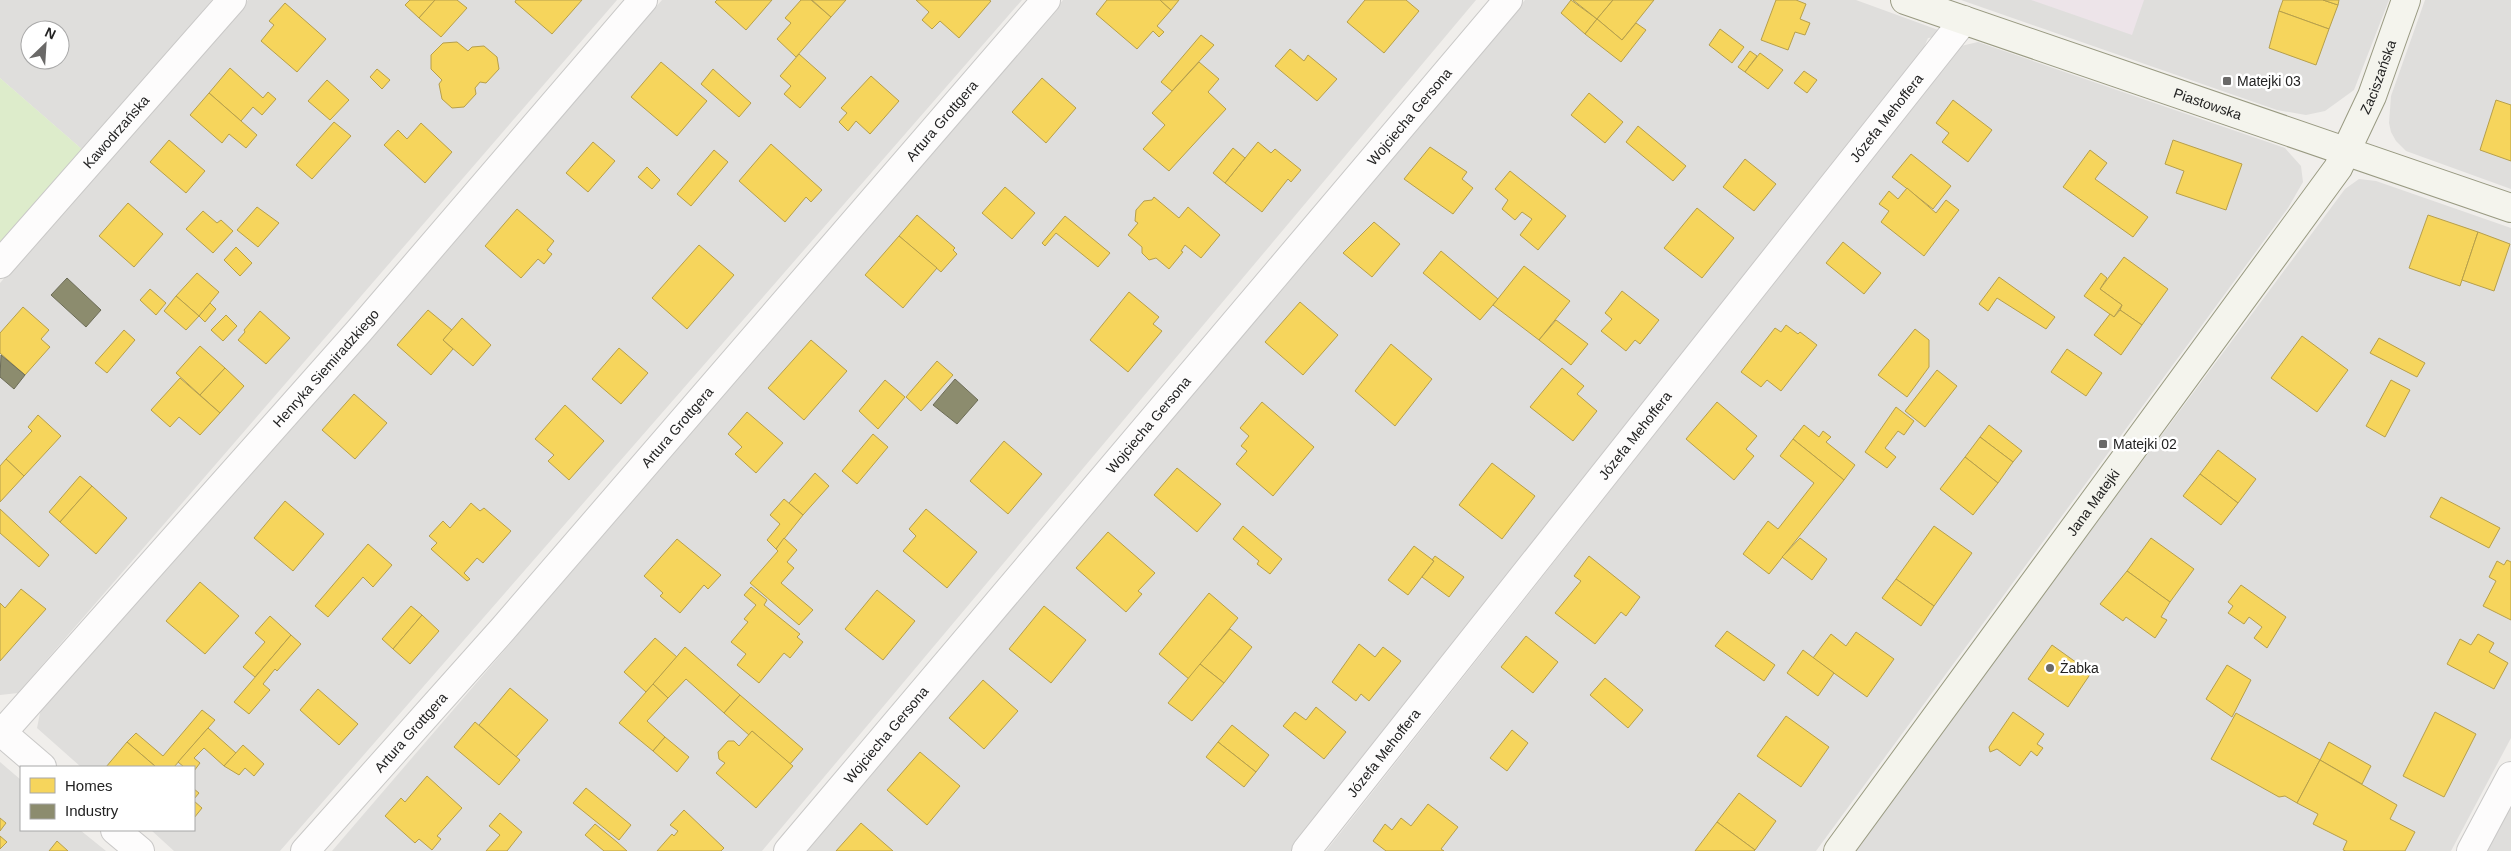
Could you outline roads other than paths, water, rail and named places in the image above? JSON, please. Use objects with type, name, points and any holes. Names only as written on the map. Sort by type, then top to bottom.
[{"type":"street","name":"Kawodrzańska","points":[[0,264],[232,0]]},
{"type":"street","name":"Henryka Siemiradzkiego","points":[[1,732],[359,331],[643,0]]},
{"type":"street","name":"Artura Grottgera","points":[[305,851],[503,629],[1046,0]]},
{"type":"street","name":"Wojciecha Gersona","points":[[788,851],[1508,0]]},
{"type":"street","name":"Piastowska","points":[[1905,0],[2511,208]]},
{"type":"street","name":"Zaciszańska","points":[[2345,152],[2372,96],[2406,0]]},
{"type":"street","name":"Józefa Mehoffera","points":[[1306,851],[1964,20]]},
{"type":"street","name":"Jana Matejki","points":[[1838,851],[2311,207],[2338,168],[2345,152]]},
{"type":"street","points":[[1,732],[41,766]]},
{"type":"street","points":[[2471,851],[2511,776]]},
{"type":"street","points":[[116,831],[140,851]]},
{"type":"place","name":"Matejki 03","points":[[2227,81]]},
{"type":"place","name":"Matejki 02","points":[[2103,444]]},
{"type":"place","name":"Żabka","points":[[2050,668]]}]
